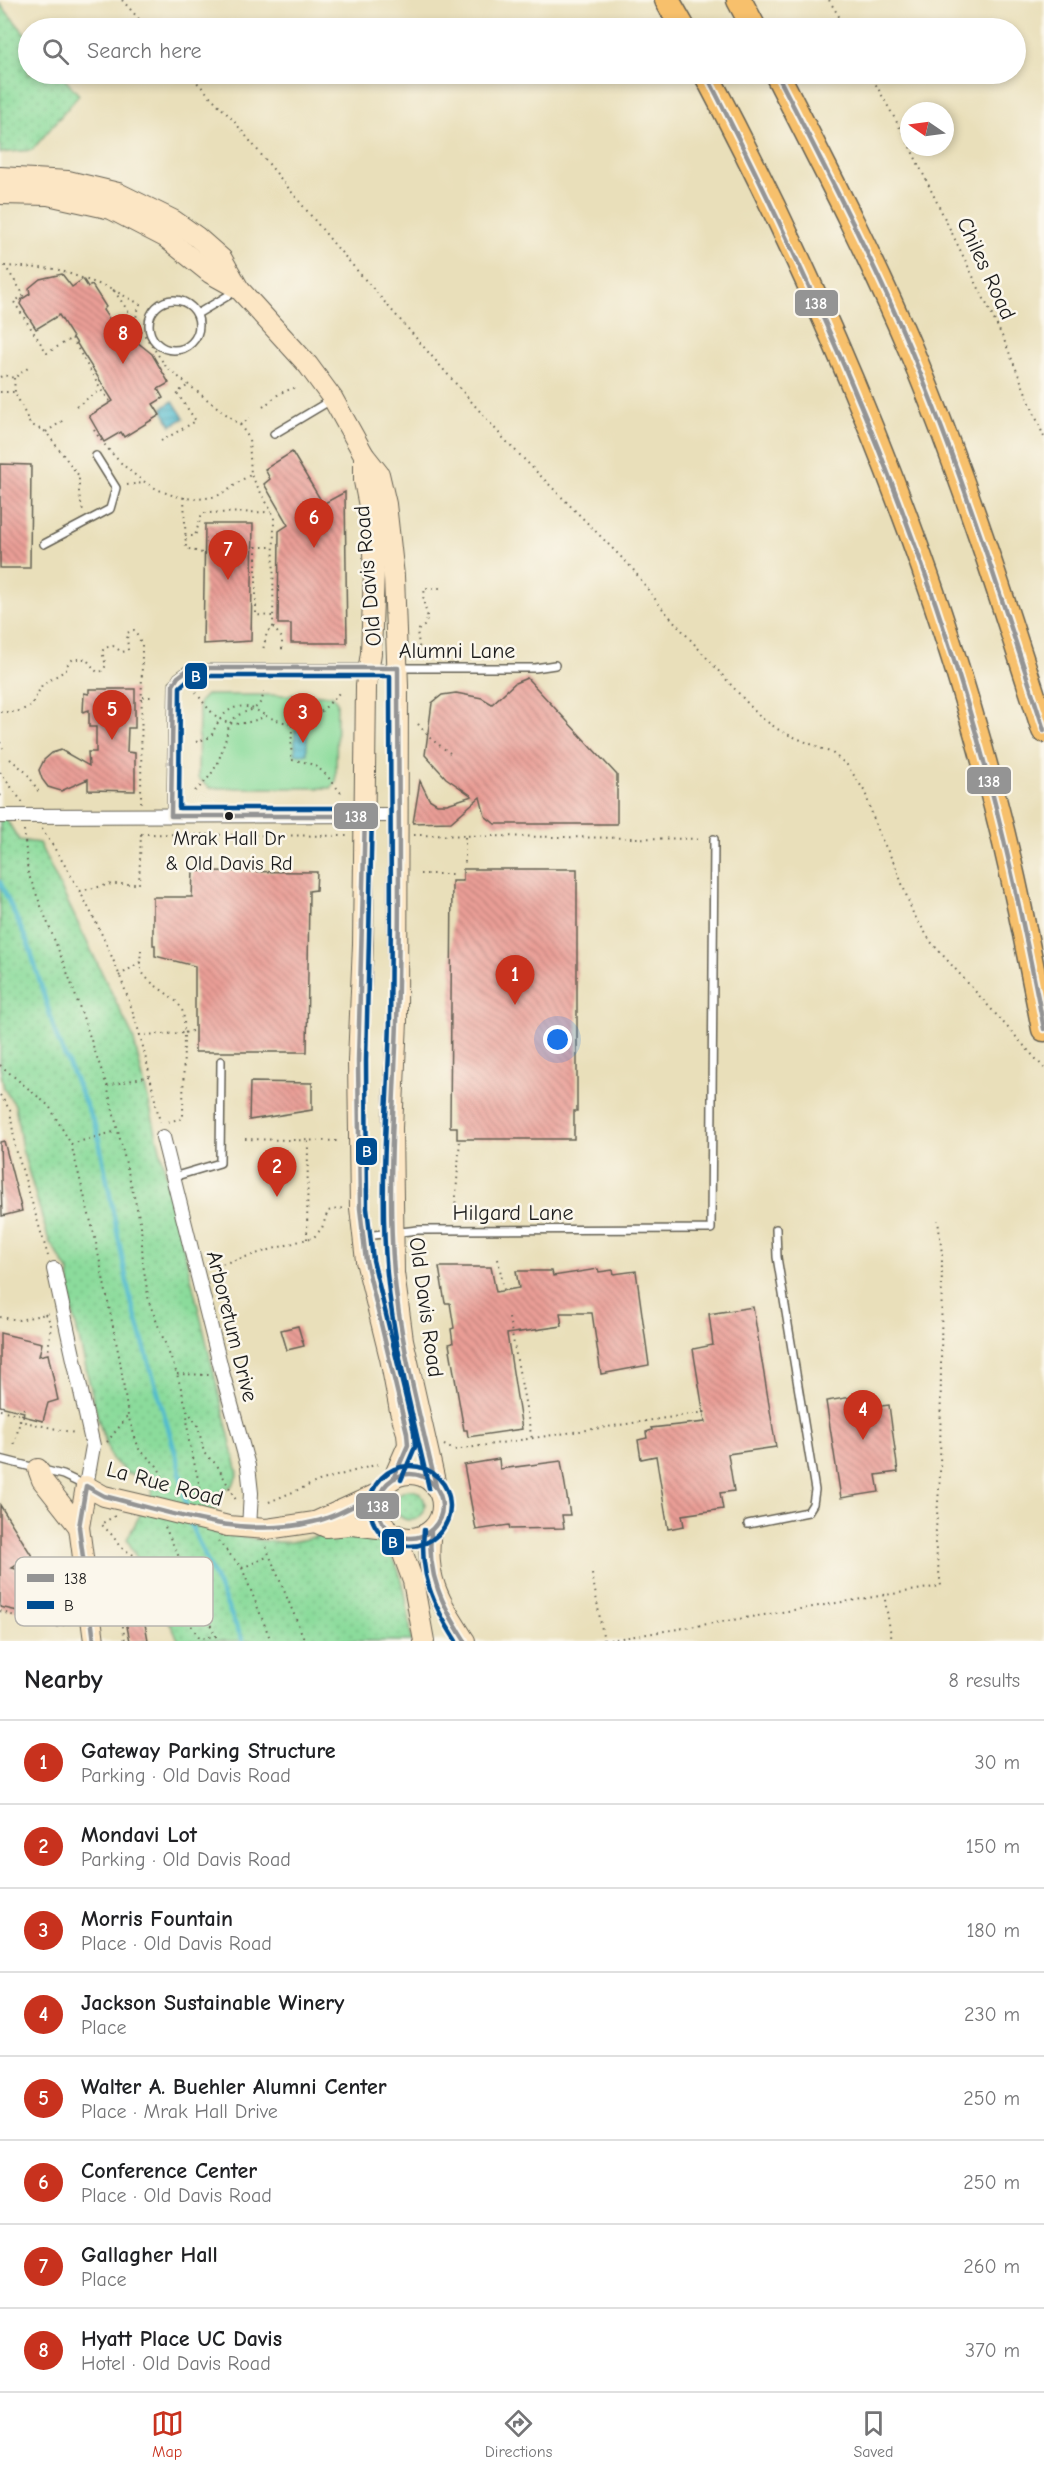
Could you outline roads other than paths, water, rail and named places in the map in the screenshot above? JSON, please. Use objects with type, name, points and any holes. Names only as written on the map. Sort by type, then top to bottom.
[{"type":"highway","points":[[667,0],[677,18]]},
{"type":"highway","points":[[739,0],[749,18]]},
{"type":"highway","points":[[711,84],[771,201],[829,328],[905,521],[943,630],[995,800],[1044,1029]]},
{"type":"highway","points":[[782,84],[866,248],[910,349],[974,515],[1044,730]]},
{"type":"street","name":"Old Davis Road","points":[[0,177],[68,181],[118,194],[173,220],[222,259],[240,289],[308,365],[333,399],[364,455],[379,474],[386,504],[394,576],[398,668],[397,1022],[392,1128],[394,1273],[403,1340],[436,1486]]},
{"type":"street","name":"Old Davis Road","points":[[0,194],[48,195],[111,209],[165,237],[210,273],[240,289]]},
{"type":"street","name":"Old Davis Road","points":[[364,455],[364,481],[371,516],[374,572],[364,816],[358,1061],[360,1208],[363,1236],[408,1445],[387,1485]]},
{"type":"street","points":[[1,816],[398,815]]},
{"type":"street","name":"Arboretum Drive","points":[[162,1130],[248,1466],[251,1493],[249,1527]]},
{"type":"street","points":[[54,1269],[93,1446],[86,1486]]},
{"type":"street","points":[[38,1468],[42,1480],[79,1527]]},
{"type":"street","points":[[392,1532],[414,1538],[431,1531],[438,1523],[443,1504],[436,1486],[421,1475],[402,1474],[387,1485],[378,1511],[392,1532],[413,1581],[423,1641]]},
{"type":"street","name":"La Rue Road","points":[[83,1557],[79,1527],[86,1486],[104,1496],[157,1506],[221,1531],[249,1527],[274,1529],[315,1522],[387,1485]]},
{"type":"street","name":"La Rue Road","points":[[315,1522],[326,1527],[352,1525],[392,1532]]},
{"type":"street","points":[[431,1531],[430,1574],[438,1598],[465,1641]]},
{"type":"street","name":"La Rue Road","points":[[92,1626],[94,1641]]},
{"type":"lane","points":[[197,314],[224,296],[240,289]]},
{"type":"lane","points":[[169,300],[185,302],[197,314],[198,333],[185,348],[169,350],[155,341],[150,333],[151,317],[161,304],[169,300]]},
{"type":"lane","points":[[274,434],[333,399]]},
{"type":"lane","points":[[44,544],[110,510],[116,488],[96,456]]},
{"type":"lane","name":"Alumni Lane","points":[[171,816],[172,694],[173,685],[183,672],[199,667],[398,668],[555,665]]},
{"type":"lane","name":"Hilgard Lane","points":[[363,1236],[392,1232],[711,1229],[714,838]]},
{"type":"lane","points":[[173,1177],[220,1163],[221,1061]]},
{"type":"lane","points":[[748,1524],[808,1512],[813,1504],[815,1490],[777,1257],[776,1229]]},
{"type":"lane","points":[[0,1459],[63,1474],[86,1486]]},
{"type":"water","points":[[173,401],[184,418],[171,426],[162,408]]},
{"type":"water","points":[[295,730],[307,730],[307,754],[295,754]]},
{"type":"waterway","points":[[0,882],[29,946],[57,1038],[97,1130],[130,1297],[178,1462],[187,1509]]},
{"type":"waterway","points":[[190,1523],[205,1557]]},
{"type":"waterway","points":[[213,1574],[243,1641]]},
{"type":"place","name":"Hyatt Place UC Davis","points":[[123,364]]},
{"type":"place","name":"Conference Center","points":[[314,548]]},
{"type":"place","name":"Gallagher Hall","points":[[228,580]]},
{"type":"place","name":"Walter A. Buehler Alumni Center","points":[[112,740]]},
{"type":"place","name":"Morris Fountain","points":[[303,743]]},
{"type":"place","name":"Mrak Hall Dr & Old Davis Rd","points":[[229,816]]},
{"type":"place","name":"Gateway Parking Structure","points":[[515,1005]]},
{"type":"place","name":"Mondavi Lot","points":[[277,1197]]},
{"type":"place","name":"Jackson Sustainable Winery","points":[[863,1440]]}]
